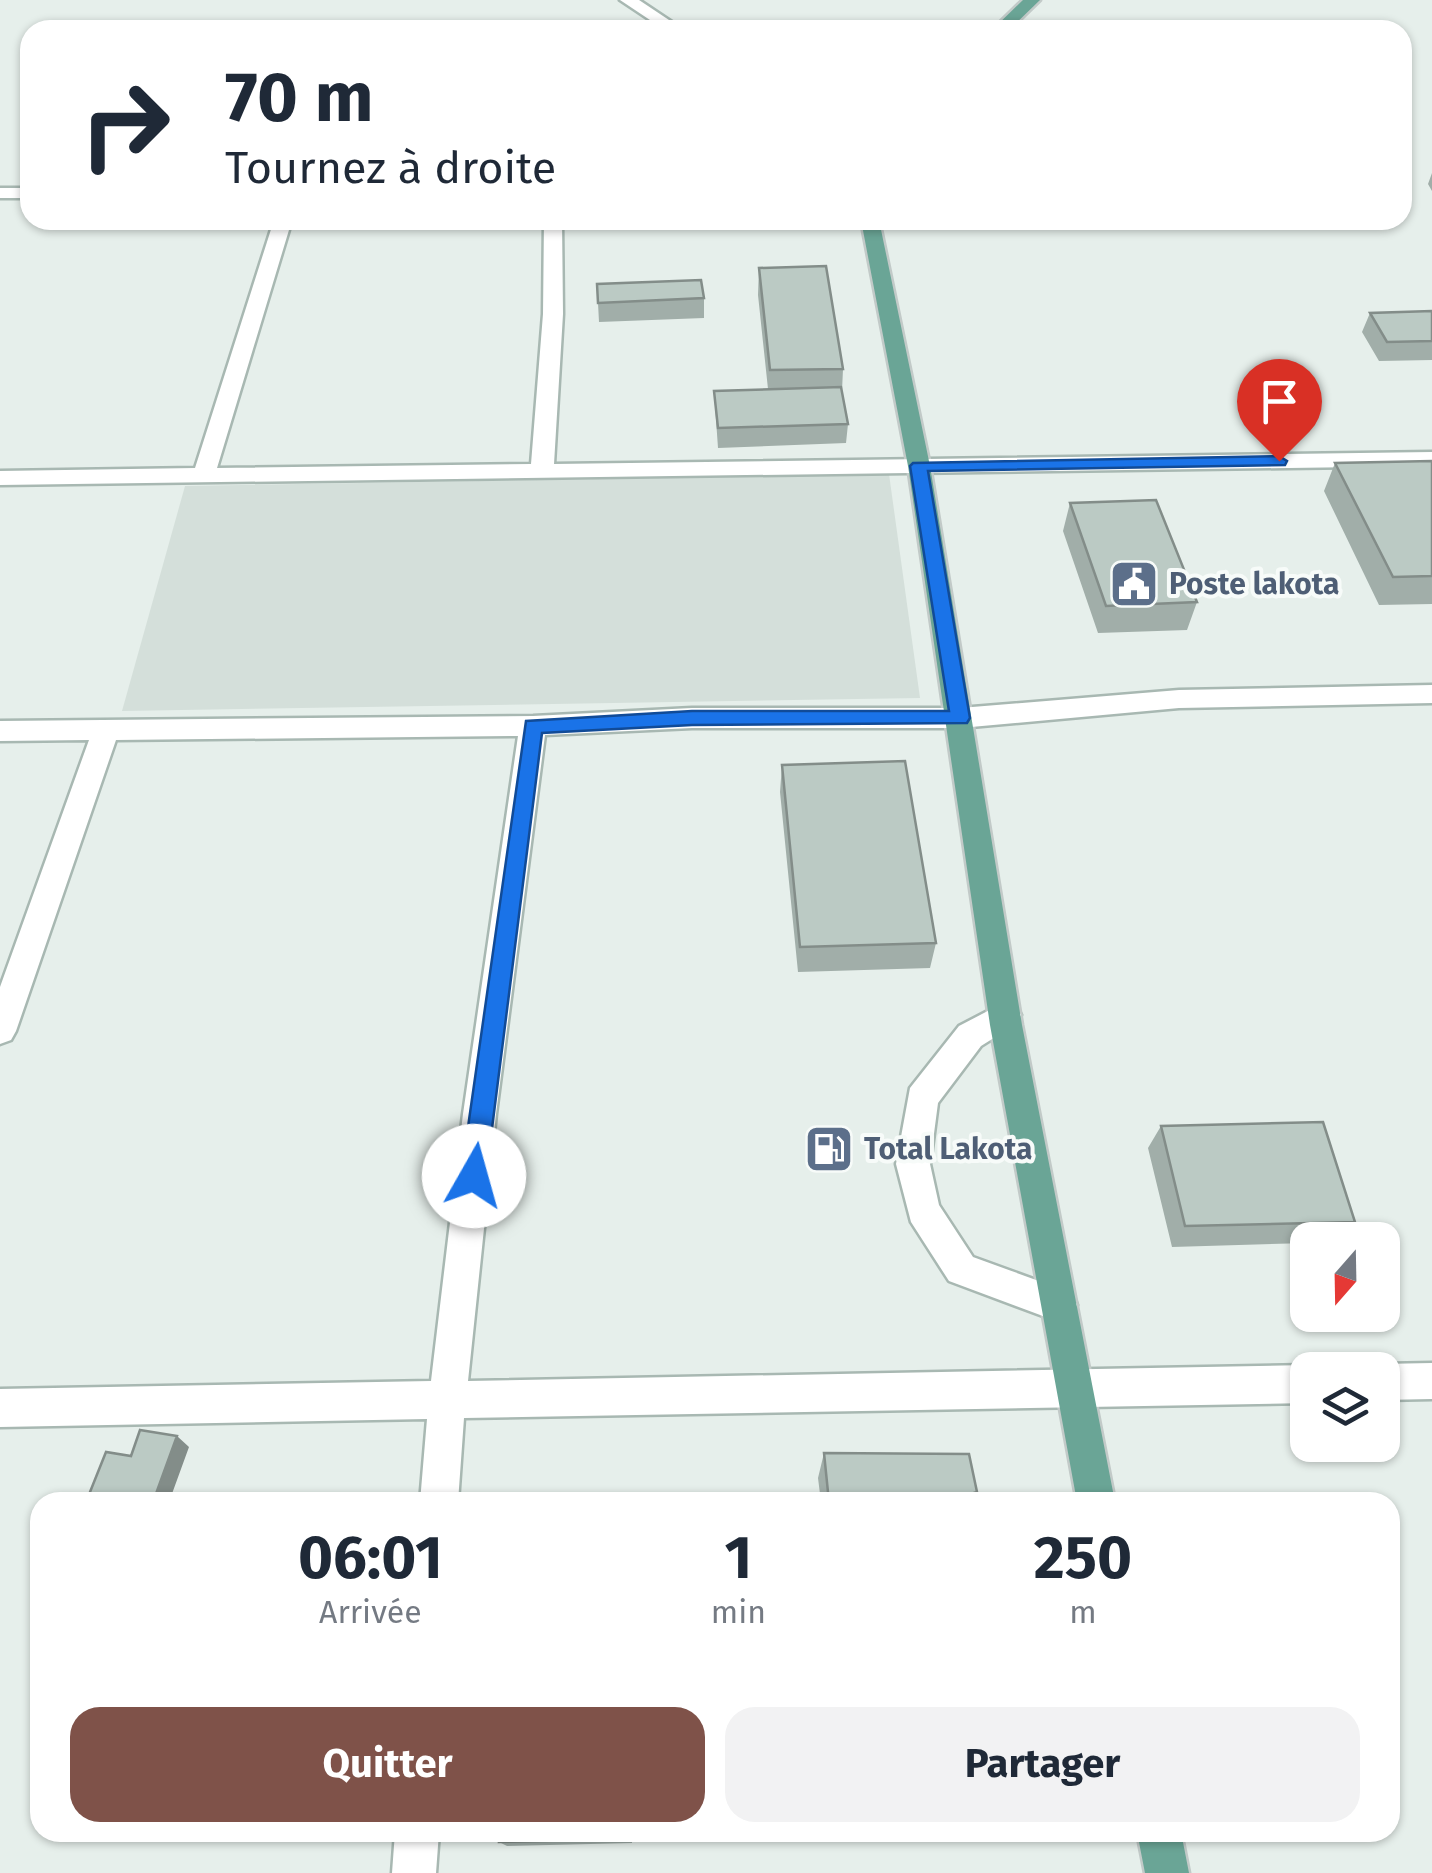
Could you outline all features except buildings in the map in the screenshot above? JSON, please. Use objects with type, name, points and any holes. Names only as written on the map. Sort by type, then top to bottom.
[{"type":"main road","points":[[1011,20],[1032,0]]},
{"type":"main road","points":[[872,230],[919,466],[1005,1015],[1094,1492]]},
{"type":"main road","points":[[1162,1842],[1167,1873]]},
{"type":"street","points":[[628,0],[660,20]]},
{"type":"street","points":[[204,474],[280,230]]},
{"type":"street","points":[[542,472],[553,314],[553,230]]},
{"type":"street","points":[[0,478],[1432,458]]},
{"type":"street","points":[[0,731],[533,726],[692,718],[960,718],[1179,699],[1432,694]]},
{"type":"street","points":[[441,1492],[446,1402],[533,726]]},
{"type":"street","points":[[0,1031],[106,730]]},
{"type":"street","points":[[1005,1015],[970,1036],[922,1098],[913,1164],[923,1210],[961,1270],[1059,1305]]},
{"type":"street","points":[[1400,1382],[1432,1381]]},
{"type":"street","points":[[0,1408],[1290,1384]]},
{"type":"street","points":[[414,1873],[416,1842]]},
{"type":"shaded area","points":[[889,474],[920,698],[122,711],[185,486]]},
{"type":"place","name":"Poste lakota","points":[[1134,584]]},
{"type":"place","name":"Total Lakota","points":[[829,1149]]},
{"type":"route","points":[[474,1176],[533,726],[692,718],[960,718],[919,466],[1279,461]]}]
